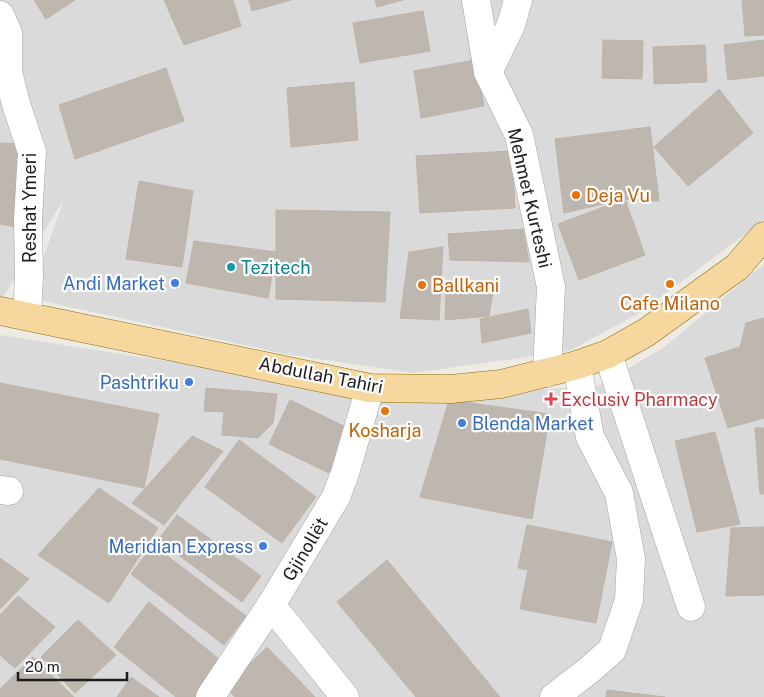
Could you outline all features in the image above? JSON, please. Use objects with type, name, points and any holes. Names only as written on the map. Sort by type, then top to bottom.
[{"type":"main road","name":"Abdullah Tahiri","points":[[0,310],[370,388],[451,389],[501,384],[577,365],[608,354],[648,332],[737,267],[764,236]]},
{"type":"main road","name":"Abdullah Tahiri","points":[[737,267],[764,262]]},
{"type":"street","name":"Mehmet Kurteshi","points":[[476,0],[488,72],[519,135],[551,287],[547,373]]},
{"type":"street","points":[[488,72],[510,25],[518,0]]},
{"type":"street","name":"Reshat Ymeri","points":[[0,16],[8,33],[8,72],[16,104],[32,152],[28,219],[29,276],[27,316]]},
{"type":"street","points":[[608,354],[691,607]]},
{"type":"street","points":[[554,697],[612,650],[629,600],[631,559],[619,493],[590,437],[577,365]]},
{"type":"street","name":"Gjinollët","points":[[210,697],[271,605],[336,497],[370,388]]},
{"type":"street","points":[[271,605],[345,697]]},
{"type":"shaded area","points":[[0,0],[764,0],[764,220],[641,312],[569,351],[414,373],[285,354],[29,298],[64,199],[0,302]]},
{"type":"shaded area","points":[[764,264],[764,697],[0,697],[0,335],[403,398],[598,386],[663,348]]},
{"type":"building","points":[[34,0],[75,0],[46,19]]},
{"type":"building","points":[[164,0],[233,0],[241,26],[184,45]]},
{"type":"building","points":[[249,0],[291,0],[252,11]]},
{"type":"building","points":[[375,0],[403,0],[377,7]]},
{"type":"building","points":[[742,0],[764,0],[764,35],[745,36]]},
{"type":"building","points":[[423,11],[430,51],[360,63],[353,23]]},
{"type":"building","points":[[603,40],[643,41],[642,79],[602,78]]},
{"type":"building","points":[[764,40],[764,76],[728,80],[724,45]]},
{"type":"building","points":[[705,45],[707,82],[654,84],[653,47]]},
{"type":"building","points":[[475,60],[484,106],[421,118],[414,71]]},
{"type":"building","points":[[166,68],[184,121],[75,159],[59,105]]},
{"type":"building","points":[[354,82],[358,140],[291,147],[287,88]]},
{"type":"building","points":[[719,89],[753,133],[688,186],[654,147]]},
{"type":"building","points":[[650,127],[659,201],[625,199],[564,213],[555,139]]},
{"type":"building","points":[[0,143],[25,144],[22,228],[0,224]]},
{"type":"building","points":[[512,151],[515,208],[420,213],[416,156]]},
{"type":"building","points":[[139,181],[193,191],[182,267],[126,259]]},
{"type":"building","points":[[625,199],[645,255],[579,280],[558,224]]},
{"type":"building","points":[[276,210],[390,212],[385,302],[276,299]]},
{"type":"building","points":[[523,229],[529,262],[450,260],[448,234]]},
{"type":"building","name":"Tezitech","points":[[194,241],[276,252],[268,298],[186,283]]},
{"type":"building","name":"Ballkani","points":[[443,247],[439,320],[400,318],[409,252]]},
{"type":"building","points":[[446,292],[493,292],[489,316],[445,320]]},
{"type":"building","points":[[528,309],[531,333],[482,343],[480,319]]},
{"type":"building","points":[[764,318],[764,418],[728,428],[705,358],[740,347],[746,323]]},
{"type":"building","points":[[0,383],[159,414],[144,488],[0,459]]},
{"type":"building","points":[[206,388],[277,394],[273,423],[258,438],[222,435],[224,412],[204,411]]},
{"type":"building","points":[[290,400],[350,429],[329,473],[269,444]]},
{"type":"building","points":[[449,400],[550,414],[532,519],[420,497]]},
{"type":"building","points":[[755,428],[764,428],[764,494],[760,494]]},
{"type":"building","points":[[715,432],[740,524],[697,532],[675,441]]},
{"type":"building","points":[[192,436],[223,451],[164,525],[132,503]]},
{"type":"building","points":[[239,440],[316,497],[282,543],[205,487]]},
{"type":"building","points":[[99,488],[158,528],[109,603],[38,555]]},
{"type":"building","points":[[177,515],[261,576],[242,602],[158,540]]},
{"type":"building","points":[[527,525],[612,542],[596,623],[520,609],[528,570],[518,568]]},
{"type":"building","points":[[764,527],[764,595],[726,596],[731,528]]},
{"type":"building","points":[[153,545],[246,616],[224,645],[131,574]]},
{"type":"building","points":[[0,558],[29,579],[0,609]]},
{"type":"building","points":[[387,560],[500,697],[416,697],[337,602]]},
{"type":"building","points":[[18,596],[55,627],[15,668],[0,655],[0,615]]},
{"type":"building","points":[[149,602],[225,664],[196,697],[176,697],[114,647]]},
{"type":"building","points":[[78,620],[116,655],[75,693],[41,657]]},
{"type":"building","points":[[267,647],[315,697],[235,697],[226,687]]},
{"type":"building","points":[[33,657],[74,697],[0,697],[0,689]]},
{"type":"building","points":[[131,677],[159,697],[117,697]]},
{"type":"building","points":[[607,690],[665,697],[606,697]]},
{"type":"place","name":"Deja Vu","points":[[576,195]]},
{"type":"place","name":"Tezitech","points":[[231,267]]},
{"type":"place","name":"Andi Market","points":[[175,283]]},
{"type":"place","name":"Cafe Milano","points":[[670,284]]},
{"type":"place","name":"Ballkani","points":[[422,285]]},
{"type":"place","name":"Pashtriku","points":[[189,382]]},
{"type":"place","name":"Exclusiv Pharmacy","points":[[551,399]]},
{"type":"place","name":"Kosharja","points":[[385,411]]},
{"type":"place","name":"Blenda Market","points":[[462,423]]},
{"type":"place","name":"Meridian Express","points":[[263,546]]}]
